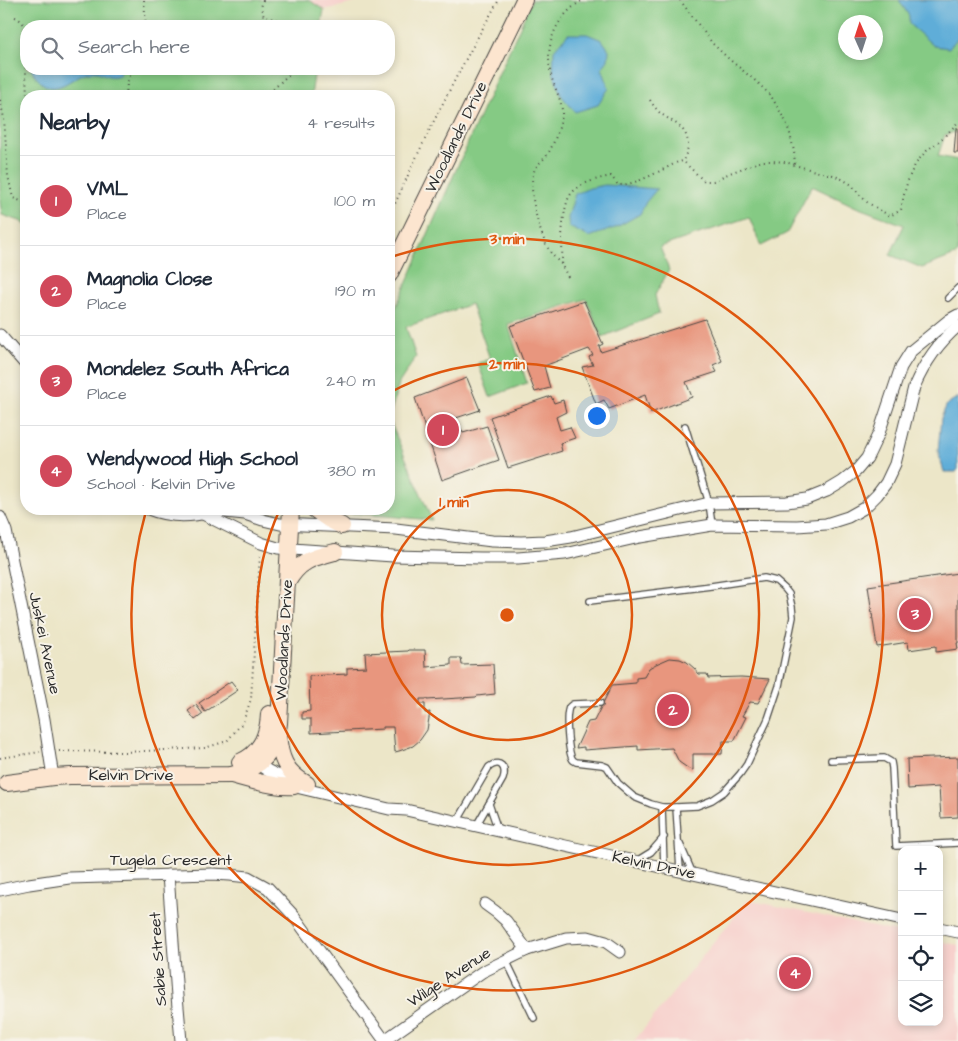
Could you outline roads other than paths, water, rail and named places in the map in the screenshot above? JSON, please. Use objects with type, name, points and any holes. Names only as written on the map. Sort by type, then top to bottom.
[{"type":"main road","name":"Woodlands Drive","points":[[395,263],[524,0]]},
{"type":"main road","points":[[322,515],[342,526]]},
{"type":"main road","name":"Woodlands Drive","points":[[252,762],[264,739],[269,724],[286,517]]},
{"type":"main road","name":"Woodlands Drive","points":[[252,762],[270,751],[278,734],[287,583],[283,548]]},
{"type":"main road","points":[[287,583],[297,568],[304,563],[312,558],[335,552]]},
{"type":"main road","points":[[278,734],[279,747],[284,763],[300,785]]},
{"type":"main road","name":"Kelvin Drive","points":[[53,774],[231,775],[244,772],[252,762]]},
{"type":"main road","name":"Kelvin Drive","points":[[3,784],[53,774],[207,767],[252,762]]},
{"type":"main road","points":[[231,775],[272,784],[300,785]]},
{"type":"street","points":[[248,515],[263,520],[286,517],[342,526],[396,530],[492,542],[521,542],[571,537],[709,503],[787,502],[807,499],[827,491],[842,482],[856,471],[867,458],[878,433],[901,367],[911,351],[949,320],[958,315]]},
{"type":"street","points":[[218,515],[261,543],[283,548],[392,556],[481,558],[518,558],[565,554],[640,537],[712,525],[797,526],[826,524],[848,517],[864,508],[877,495],[886,482],[895,464],[918,377],[943,340],[958,326]]},
{"type":"street","points":[[0,335],[20,358]]},
{"type":"street","points":[[166,515],[186,515]]},
{"type":"street","name":"Juskei Avenue","points":[[0,517],[6,531],[44,718],[53,774]]},
{"type":"street","name":"Kelvin Drive","points":[[252,762],[271,778],[362,803],[389,809],[406,810],[498,832],[680,870],[898,919]]},
{"type":"street","name":"Tugela Crescent","points":[[0,890],[69,878],[168,874],[230,875],[248,878],[268,888],[294,916],[385,1041]]},
{"type":"street","name":"Sabie Street","points":[[168,874],[182,1041]]},
{"type":"street","points":[[485,904],[506,921],[527,950]]},
{"type":"street","points":[[943,929],[958,932]]},
{"type":"street","name":"Wilge Avenue","points":[[385,1041],[482,972],[527,950],[566,938],[588,937],[606,942],[620,952]]},
{"type":"lane","points":[[948,298],[958,288]]},
{"type":"lane","points":[[685,426],[709,503],[712,525]]},
{"type":"lane","points":[[590,601],[764,578],[776,581],[785,589],[792,607],[793,617],[779,686],[768,719],[747,764],[724,792],[712,800],[697,806],[676,808],[651,804],[634,797],[618,782],[607,767],[573,760],[570,755],[567,730],[568,710],[572,704],[600,703]]},
{"type":"lane","points":[[832,760],[884,758],[891,762],[896,846],[958,843]]},
{"type":"lane","points":[[457,822],[489,767],[494,764],[503,766],[504,776],[476,826]]},
{"type":"lane","points":[[489,804],[498,832]]},
{"type":"lane","points":[[662,807],[664,867]]},
{"type":"lane","points":[[676,808],[680,870]]},
{"type":"lane","points":[[636,861],[651,852],[664,838]]},
{"type":"lane","points":[[679,842],[693,874]]},
{"type":"lane","points":[[506,960],[534,1018]]},
{"type":"water","points":[[899,0],[958,0],[958,36],[956,40],[949,48],[934,46],[909,24],[909,16]]},
{"type":"water","points":[[568,34],[587,34],[602,40],[609,50],[608,60],[602,68],[609,88],[598,105],[575,112],[561,95],[553,72],[554,50]]},
{"type":"water","points":[[35,75],[82,75],[61,86],[55,87],[43,84]]},
{"type":"water","points":[[605,185],[657,189],[646,202],[640,214],[615,228],[589,237],[569,227],[568,218],[575,194]]},
{"type":"water","points":[[958,397],[958,469],[956,472],[944,472],[938,451],[941,418],[947,404]]},
{"type":"place","name":"VML","points":[[443,430]]},
{"type":"place","name":"Mondelez South Africa","points":[[915,614]]},
{"type":"place","name":"Magnolia Close","points":[[673,710]]},
{"type":"place","name":"Wendywood High School","points":[[795,973]]}]
